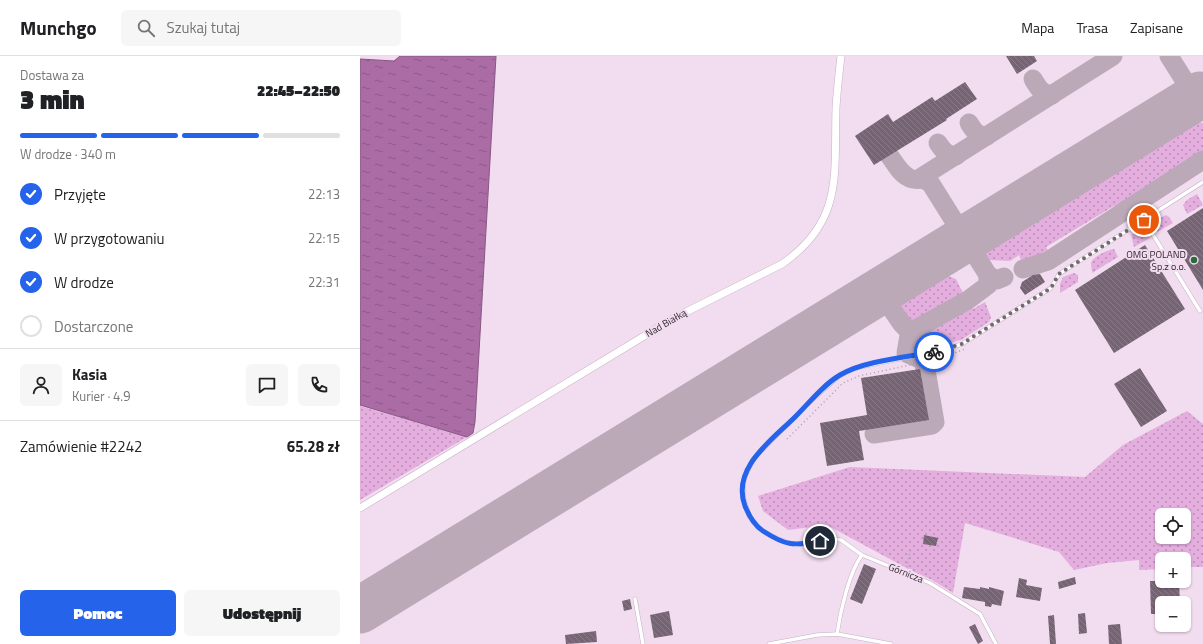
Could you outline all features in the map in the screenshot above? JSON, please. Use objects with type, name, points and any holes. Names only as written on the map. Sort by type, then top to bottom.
[{"type":"street","name":"Nad Białką","points":[[360,508],[674,318],[782,264],[799,252],[814,235],[825,216],[833,193],[836,106],[841,56]]},
{"type":"lane","points":[[1200,311],[1144,220],[1203,182]]},
{"type":"lane","name":"Górnicza","points":[[996,644],[980,614],[930,583],[862,555],[844,541],[837,539],[796,545],[776,538],[755,524],[746,507],[742,489],[746,471],[753,459],[813,399],[839,376],[855,368],[943,350],[962,344],[1051,288],[1059,274],[1144,220]]},
{"type":"lane","points":[[837,634],[847,591],[858,561],[862,555]]},
{"type":"lane","points":[[634,599],[643,644]]},
{"type":"lane","points":[[770,644],[817,635],[837,634],[891,644]]},
{"type":"lane","points":[[799,638],[800,644]]},
{"type":"path","points":[[787,439],[843,383],[859,376],[942,358],[965,349]]},
{"type":"path","points":[[905,573],[910,550]]},
{"type":"shaded area","points":[[1191,123],[1203,123],[1203,154],[1123,206],[1114,206],[1046,247],[1049,252],[1038,258],[1021,260],[1019,255],[1010,261],[987,260],[983,258],[986,251]]},
{"type":"shaded area","points":[[1197,194],[1203,205],[1187,214],[1183,205],[1187,200]]},
{"type":"shaded area","points":[[1166,215],[1173,223],[1157,232],[1153,227],[1156,220]]},
{"type":"shaded area","points":[[1141,229],[1150,238],[1134,247],[1131,235]]},
{"type":"shaded area","points":[[1114,249],[1118,257],[1092,273],[1092,260],[1101,254]]},
{"type":"shaded area","points":[[1074,273],[1078,275],[1078,282],[1060,293],[1060,284],[1063,277]]},
{"type":"shaded area","points":[[946,275],[956,279],[965,297],[922,323],[912,325],[898,306]]},
{"type":"shaded area","points":[[970,302],[973,309],[985,302],[991,317],[989,322],[961,340],[913,353],[911,344],[914,337]]},
{"type":"shaded area","points":[[360,406],[467,437],[360,500]]},
{"type":"shaded area","points":[[1187,411],[1203,424],[1203,567],[1191,567],[1191,552],[1155,552],[1155,569],[1139,570],[1139,560],[1107,563],[1074,570],[1059,552],[965,523],[953,593],[932,580],[910,570],[827,525],[788,530],[763,511],[758,496],[850,467],[1085,477],[1123,445]]},
{"type":"water","points":[[400,56],[496,56],[475,422],[473,433],[467,437],[360,405],[360,59],[394,61]]},
{"type":"building","points":[[1006,56],[1034,56],[1037,61],[1017,74]]},
{"type":"building","points":[[965,82],[977,99],[946,119],[947,120],[874,165],[855,136],[888,114],[893,122],[932,97],[935,101]]},
{"type":"building","name":"OMG POLAND Sp.z o.o.","points":[[1203,208],[1203,290],[1167,231]]},
{"type":"building","points":[[1145,245],[1185,309],[1114,353],[1075,290]]},
{"type":"building","points":[[1040,274],[1045,282],[1025,295],[1020,288],[1022,282],[1033,275]]},
{"type":"building","points":[[1140,368],[1167,411],[1141,427],[1114,384]]},
{"type":"building","points":[[920,369],[929,420],[859,431],[864,460],[827,466],[820,423],[867,415],[861,378]]},
{"type":"building","points":[[924,535],[938,538],[936,546],[923,544]]},
{"type":"building","points":[[864,564],[876,569],[862,604],[850,599]]},
{"type":"building","points":[[1075,577],[1076,584],[1059,589],[1058,582]]},
{"type":"building","points":[[1019,578],[1027,580],[1026,585],[1042,588],[1040,601],[1016,597]]},
{"type":"building","points":[[1150,581],[1155,581],[1155,588],[1179,588],[1180,596],[1155,596],[1155,614],[1151,614]]},
{"type":"building","points":[[964,587],[980,589],[980,587],[989,589],[989,587],[1004,591],[1001,606],[992,604],[991,607],[985,606],[985,602],[962,598]]},
{"type":"building","points":[[630,599],[632,609],[624,611],[622,601]]},
{"type":"building","points":[[669,611],[673,635],[654,638],[650,615]]},
{"type":"building","points":[[1085,613],[1087,633],[1079,634],[1078,614]]},
{"type":"building","points":[[1054,615],[1056,644],[1050,644],[1048,616]]},
{"type":"building","points":[[975,624],[983,641],[978,644],[969,627]]},
{"type":"building","points":[[1120,624],[1122,644],[1109,644],[1108,625]]},
{"type":"building","points":[[596,631],[597,642],[566,644],[565,635]]},
{"type":"taxiway","points":[[920,178],[1113,56]]},
{"type":"taxiway","points":[[1169,56],[1203,110]]},
{"type":"taxiway","points":[[1033,79],[1042,92],[1052,95]]},
{"type":"taxiway","points":[[969,123],[976,132],[987,136]]},
{"type":"taxiway","points":[[938,143],[947,153],[956,156]]},
{"type":"taxiway","points":[[889,155],[902,173],[911,179],[921,179],[931,184],[988,275],[997,280],[1004,277]]},
{"type":"taxiway","points":[[1023,269],[1048,261],[1203,160]]},
{"type":"taxiway","points":[[880,292],[902,324],[906,328],[914,330],[968,300],[988,285],[988,275]]},
{"type":"taxiway","points":[[874,434],[932,425],[935,422],[926,370],[922,360],[906,353],[909,336],[914,330]]},
{"type":"runway","points":[[360,610],[1200,95]]},
{"type":"way so far","points":[[934,352],[962,344],[1051,288],[1059,274],[1144,220]]},
{"type":"place","name":"OMG POLAND Sp.z o.o.","points":[[1194,260]]},
{"type":"route","points":[[820,541],[801,545],[789,544],[770,535],[755,524],[747,512],[742,489],[749,465],[780,431],[839,376],[855,368],[934,352]]}]
